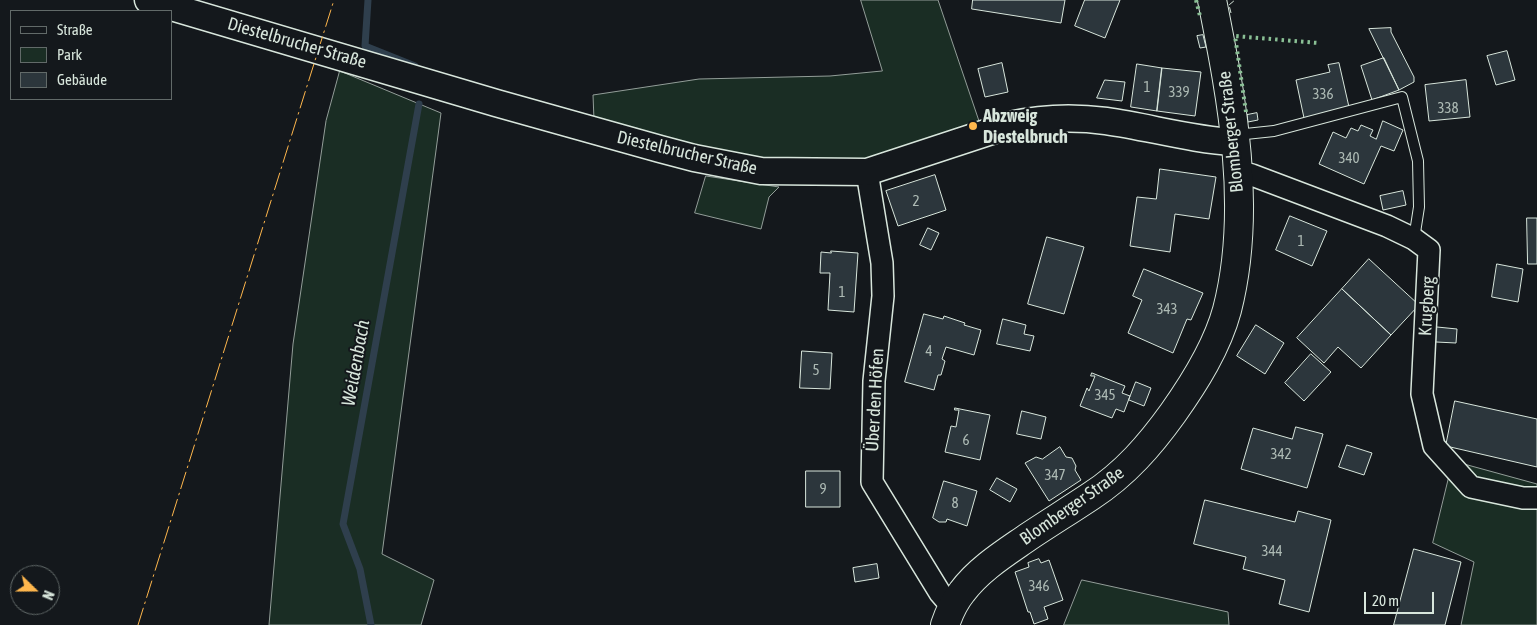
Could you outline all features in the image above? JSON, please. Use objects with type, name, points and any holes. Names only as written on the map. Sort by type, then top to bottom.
[{"type":"main road","name":"Blomberger Straße","points":[[948,616],[962,591],[979,573],[1010,549],[1104,488],[1133,462],[1158,433],[1184,397],[1217,338],[1227,310],[1238,238],[1239,204],[1235,139],[1212,0]]},
{"type":"street","name":"Diestelbrucher Straße","points":[[148,0],[496,103],[694,158],[761,170],[867,172],[1010,124],[1027,121],[1105,121],[1194,137],[1235,139]]},
{"type":"street","name":"Krugberg","points":[[1237,171],[1252,175],[1414,239],[1430,250],[1422,394],[1434,446],[1471,487],[1523,498],[1537,498]]},
{"type":"street","name":"Über den Höfen","points":[[867,172],[882,263],[883,296],[874,381],[872,482],[940,593],[948,616]]},
{"type":"lane","points":[[1235,139],[1274,131],[1402,98],[1418,161],[1418,207],[1414,239]]},
{"type":"green space","points":[[861,0],[938,0],[979,121],[856,162],[759,160],[594,120],[593,95],[699,79],[830,76],[882,71]]},
{"type":"green space","points":[[340,71],[441,113],[382,554],[434,580],[421,625],[269,625],[293,344],[326,121]]},
{"type":"green space","points":[[706,176],[779,187],[769,197],[761,229],[695,213]]},
{"type":"green space","points":[[1453,461],[1537,484],[1537,625],[1461,625],[1474,562],[1433,543]]},
{"type":"green space","points":[[1082,580],[1228,612],[1229,625],[1064,625]]},
{"type":"building","points":[[973,0],[1065,0],[1061,23],[972,9]]},
{"type":"building","points":[[1085,0],[1120,0],[1105,38],[1075,26]]},
{"type":"building","points":[[1391,28],[1391,32],[1414,77],[1414,82],[1399,90],[1369,29]]},
{"type":"building","points":[[1203,35],[1206,47],[1200,48],[1197,36]]},
{"type":"building","points":[[1507,51],[1515,80],[1496,85],[1487,56]]},
{"type":"building","points":[[1384,58],[1399,90],[1372,100],[1361,66]]},
{"type":"building","points":[[1002,63],[1008,92],[985,97],[978,69]]},
{"type":"building","points":[[1339,63],[1349,107],[1304,118],[1296,80],[1330,72],[1328,65]]},
{"type":"building","points":[[1137,64],[1162,68],[1157,111],[1131,107]]},
{"type":"building","points":[[1162,68],[1201,72],[1195,116],[1157,111]]},
{"type":"building","points":[[1105,80],[1125,82],[1122,101],[1097,98]]},
{"type":"building","points":[[1466,80],[1470,117],[1429,121],[1425,85]]},
{"type":"building","points":[[1257,113],[1258,120],[1248,122],[1247,115]]},
{"type":"building","points":[[1383,121],[1403,130],[1394,151],[1381,146],[1364,184],[1319,164],[1333,132],[1346,138],[1351,128],[1358,131],[1361,125],[1373,130],[1370,136],[1376,139]]},
{"type":"building","points":[[1160,169],[1216,177],[1209,219],[1175,214],[1170,252],[1130,246],[1137,197],[1156,199]]},
{"type":"building","points":[[935,175],[946,210],[898,226],[886,191]]},
{"type":"building","points":[[1403,191],[1406,205],[1383,210],[1380,196]]},
{"type":"building","points":[[1290,216],[1327,231],[1312,266],[1276,250]]},
{"type":"building","points":[[1527,218],[1537,218],[1537,264],[1528,264]]},
{"type":"building","points":[[928,228],[939,233],[931,250],[920,245]]},
{"type":"building","points":[[1047,237],[1084,247],[1064,314],[1028,304]]},
{"type":"building","points":[[831,251],[858,253],[854,312],[828,310],[830,273],[820,273],[821,252],[831,253]]},
{"type":"building","points":[[1369,259],[1419,305],[1391,335],[1342,289]]},
{"type":"building","points":[[1497,264],[1523,269],[1518,302],[1492,297]]},
{"type":"building","points":[[1144,269],[1203,293],[1191,320],[1187,319],[1173,353],[1128,333],[1142,300],[1133,296]]},
{"type":"building","points":[[1342,289],[1391,335],[1361,368],[1338,347],[1324,363],[1297,338]]},
{"type":"building","points":[[924,314],[943,319],[944,316],[981,330],[974,355],[946,347],[942,359],[945,361],[941,375],[938,375],[934,390],[905,382]]},
{"type":"building","points":[[1003,319],[1026,325],[1024,334],[1034,336],[1030,351],[997,344]]},
{"type":"building","points":[[1256,325],[1284,343],[1265,374],[1237,356]]},
{"type":"building","points":[[1437,327],[1457,329],[1456,343],[1436,342]]},
{"type":"building","points":[[802,351],[832,353],[830,389],[800,388]]},
{"type":"building","points":[[1311,354],[1331,372],[1304,401],[1285,383]]},
{"type":"building","points":[[1092,373],[1125,386],[1122,393],[1130,396],[1124,412],[1116,409],[1112,418],[1080,406],[1087,388],[1089,391],[1095,376],[1091,376]]},
{"type":"building","points":[[1136,382],[1151,388],[1144,406],[1129,400]]},
{"type":"building","points":[[1455,401],[1537,419],[1537,467],[1446,446]]},
{"type":"building","points":[[955,408],[990,415],[980,460],[945,452],[951,426],[956,427],[959,410],[955,410]]},
{"type":"building","points":[[1022,411],[1046,417],[1041,439],[1017,434]]},
{"type":"building","points":[[1296,427],[1323,434],[1307,488],[1241,469],[1253,428],[1292,439]]},
{"type":"building","points":[[1347,445],[1372,453],[1364,475],[1339,467]]},
{"type":"building","points":[[1060,447],[1066,457],[1072,458],[1076,466],[1075,470],[1081,480],[1049,501],[1025,463],[1036,457],[1042,459]]},
{"type":"building","points":[[806,471],[840,471],[840,507],[806,507]]},
{"type":"building","points":[[997,478],[1017,489],[1010,502],[990,490]]},
{"type":"building","points":[[944,481],[977,491],[967,526],[947,519],[946,522],[939,522],[933,518]]},
{"type":"building","points":[[1205,500],[1295,522],[1298,511],[1331,520],[1309,612],[1279,604],[1285,580],[1243,569],[1246,557],[1194,544]]},
{"type":"building","points":[[1414,549],[1461,562],[1445,625],[1394,625]]},
{"type":"building","points":[[1039,559],[1041,563],[1049,560],[1063,600],[1044,607],[1048,619],[1034,624],[1030,612],[1028,612],[1015,572],[1029,567],[1028,563]]},
{"type":"building","points":[[877,564],[879,578],[855,582],[853,568]]},
{"type":"waterway","name":"Weidenbach","points":[[368,0],[365,46],[415,66]]},
{"type":"waterway","name":"Weidenbach","points":[[371,625],[360,569],[343,524],[419,104]]},
{"type":"hedge","points":[[1196,0],[1200,16]]},
{"type":"hedge","points":[[1246,112],[1235,36],[1318,43]]},
{"type":"fence","points":[[1231,13],[1229,5],[1235,0]]},
{"type":"power","points":[[138,625],[334,0]]},
{"type":"place","name":"Abzweig Diestelbruch","points":[[973,126]]}]
